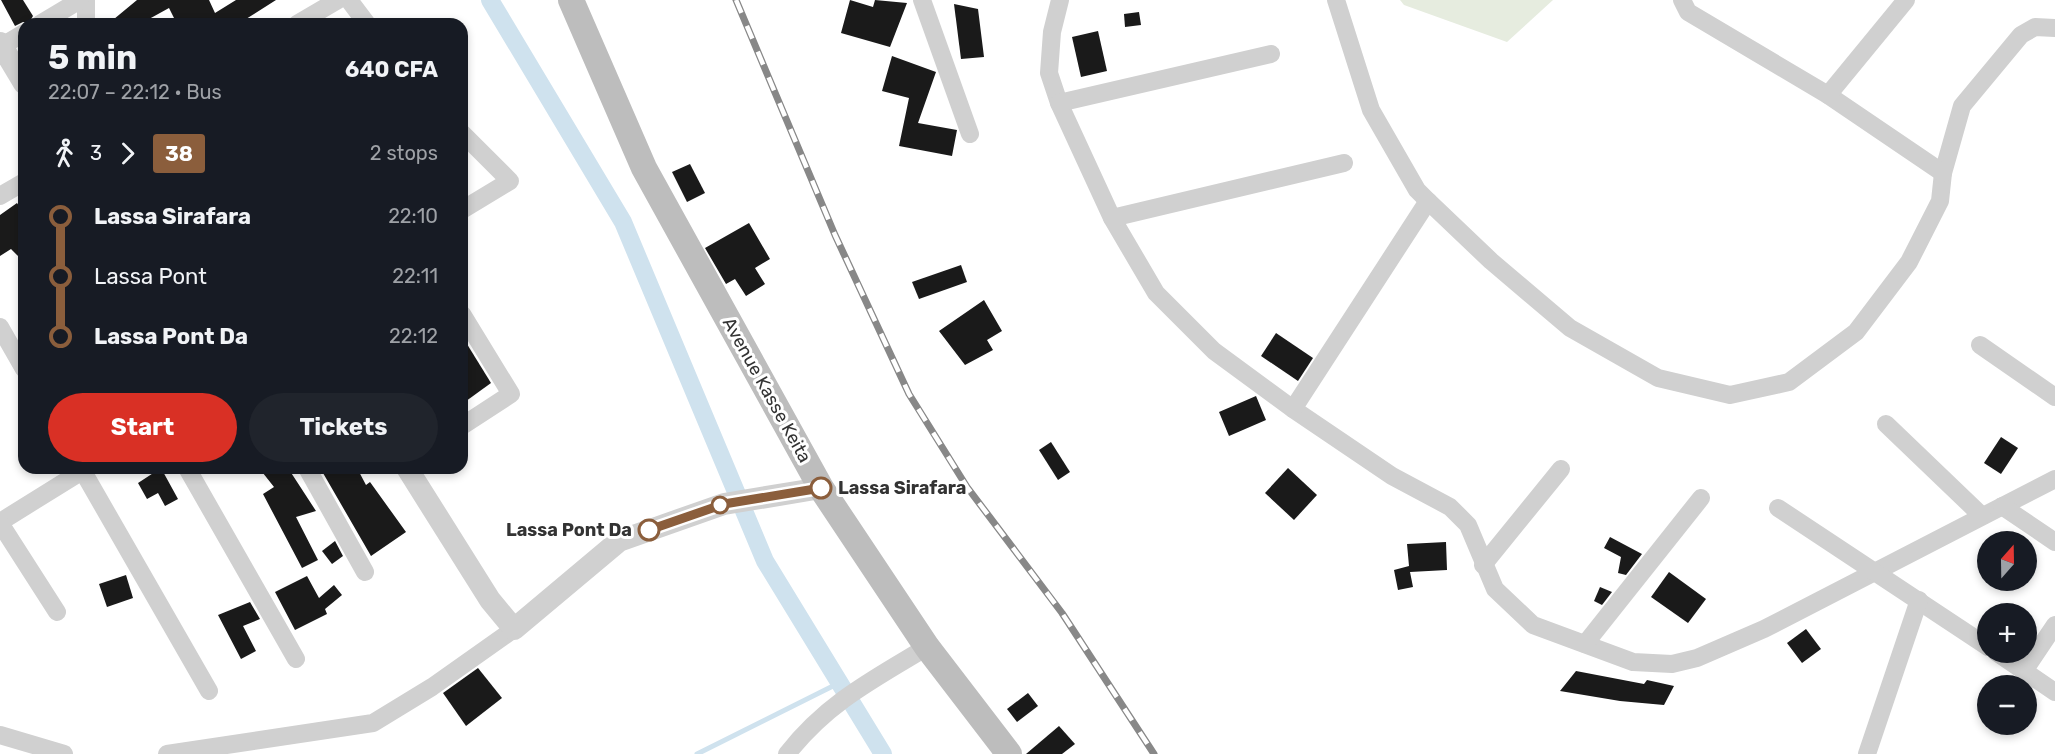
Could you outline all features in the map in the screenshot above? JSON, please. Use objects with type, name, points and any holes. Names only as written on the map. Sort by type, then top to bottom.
[{"type":"main road","name":"Avenue Kasse Keita","points":[[571,0],[644,168],[821,488],[927,647],[1010,754]]},
{"type":"street","points":[[50,18],[80,0]]},
{"type":"street","points":[[86,0],[86,18]]},
{"type":"street","points":[[307,18],[338,0]]},
{"type":"street","points":[[349,0],[362,18]]},
{"type":"street","points":[[922,0],[970,134]]},
{"type":"street","points":[[1060,0],[1052,33],[1049,73],[1059,103],[1112,218],[1156,293],[1214,351],[1293,409],[1392,476],[1450,507],[1468,525],[1495,589],[1533,625],[1633,662],[1672,664],[1697,658],[1764,628],[2055,478]]},
{"type":"street","points":[[1336,0],[1371,110],[1417,190],[1491,261],[1570,328],[1658,378],[1730,395],[1789,382],[1856,332],[1909,262],[1940,201],[1943,173],[1962,106],[2021,35],[2035,27],[2055,28]]},
{"type":"street","points":[[1682,0],[1688,12],[1828,95],[1943,173]]},
{"type":"street","points":[[1828,95],[1906,0]]},
{"type":"street","points":[[18,36],[1,45],[18,73]]},
{"type":"street","points":[[1059,103],[1271,54]]},
{"type":"street","points":[[468,140],[510,181],[468,206]]},
{"type":"street","points":[[1112,218],[1344,163]]},
{"type":"street","points":[[0,196],[18,187]]},
{"type":"street","points":[[1293,409],[1428,201]]},
{"type":"street","points":[[468,324],[511,394],[468,422]]},
{"type":"street","points":[[0,327],[18,358]]},
{"type":"street","points":[[1980,345],[2055,397]]},
{"type":"street","points":[[1886,424],[1982,516]]},
{"type":"street","points":[[1483,565],[1561,468]]},
{"type":"street","points":[[57,612],[0,523],[75,474]]},
{"type":"street","points":[[86,474],[209,691]]},
{"type":"street","points":[[190,474],[296,659]]},
{"type":"street","points":[[310,474],[365,572]]},
{"type":"street","points":[[411,474],[490,600],[514,630]]},
{"type":"street","points":[[168,754],[373,723],[432,687],[514,630],[619,541],[724,504],[821,488]]},
{"type":"street","points":[[1585,644],[1701,498]]},
{"type":"street","points":[[2002,506],[2055,542]]},
{"type":"street","points":[[1778,507],[1977,639]]},
{"type":"street","points":[[1867,754],[1919,600]]},
{"type":"street","points":[[2024,671],[2055,626]]},
{"type":"street","points":[[787,754],[816,719],[856,689],[927,647]]},
{"type":"street","points":[[2012,663],[2055,692]]},
{"type":"street","points":[[0,735],[64,754]]},
{"type":"shaded area","points":[[1400,0],[1553,0],[1507,42],[1404,5]]},
{"type":"building","points":[[1,0],[23,0],[33,16],[32,18],[18,18],[18,24],[15,26]]},
{"type":"building","points":[[137,0],[209,0],[215,13],[236,0],[276,0],[248,18],[174,18],[169,8],[151,18],[115,18]]},
{"type":"building","points":[[850,0],[873,7],[875,0],[907,3],[890,47],[841,33]]},
{"type":"building","points":[[954,4],[978,9],[984,57],[961,59]]},
{"type":"building","points":[[1139,12],[1141,25],[1125,27],[1124,14]]},
{"type":"building","points":[[1098,31],[1107,71],[1081,77],[1072,37]]},
{"type":"building","points":[[892,56],[936,72],[918,123],[957,130],[952,156],[899,146],[909,98],[882,91]]},
{"type":"building","points":[[690,164],[705,193],[687,202],[672,172]]},
{"type":"building","points":[[18,204],[18,256],[11,249],[0,256],[0,215]]},
{"type":"building","points":[[749,223],[770,259],[755,268],[765,284],[746,296],[735,279],[726,284],[705,248]]},
{"type":"building","points":[[961,265],[967,282],[919,299],[912,282]]},
{"type":"building","points":[[984,300],[1002,331],[987,340],[993,350],[965,365],[939,331]]},
{"type":"building","points":[[1276,333],[1313,358],[1298,381],[1261,356]]},
{"type":"building","points":[[468,346],[491,383],[468,400]]},
{"type":"building","points":[[1256,396],[1266,420],[1229,436],[1219,412]]},
{"type":"building","points":[[2001,437],[2018,448],[2001,474],[1984,463]]},
{"type":"building","points":[[1051,442],[1070,472],[1058,480],[1039,450]]},
{"type":"building","points":[[1288,468],[1317,495],[1294,520],[1265,493]]},
{"type":"building","points":[[152,474],[164,474],[178,499],[165,506],[158,493],[147,499],[138,483]]},
{"type":"building","points":[[264,474],[292,474],[316,511],[296,517],[318,560],[302,568],[263,494],[274,487]]},
{"type":"building","points":[[324,474],[360,474],[366,485],[370,482],[406,532],[371,556]]},
{"type":"building","points":[[1610,537],[1642,554],[1626,575],[1618,573],[1621,557],[1604,548]]},
{"type":"building","points":[[335,541],[343,556],[332,564],[322,551]]},
{"type":"building","points":[[1446,542],[1447,570],[1410,572],[1413,587],[1398,590],[1394,570],[1409,566],[1407,544]]},
{"type":"building","points":[[1669,572],[1706,599],[1688,623],[1651,597]]},
{"type":"building","points":[[126,575],[133,598],[107,607],[99,584]]},
{"type":"building","points":[[307,576],[319,598],[334,585],[342,595],[325,609],[327,614],[295,630],[275,592]]},
{"type":"building","points":[[1600,587],[1612,592],[1602,605],[1594,601]]},
{"type":"building","points":[[250,602],[260,619],[243,626],[256,651],[241,659],[218,615]]},
{"type":"building","points":[[1806,629],[1821,649],[1802,663],[1787,643]]},
{"type":"building","points":[[478,668],[502,698],[466,726],[443,693]]},
{"type":"building","points":[[1576,671],[1644,684],[1647,680],[1674,686],[1664,705],[1620,701],[1560,691]]},
{"type":"building","points":[[1028,693],[1038,706],[1017,722],[1007,709]]},
{"type":"building","points":[[1059,726],[1075,744],[1062,754],[1026,754]]},
{"type":"waterway","points":[[490,0],[623,222],[765,561],[883,754]]},
{"type":"waterway","points":[[697,754],[839,683]]},
{"type":"railway","points":[[736,0],[835,235],[909,394],[967,487],[1062,613],[1154,754]]},
{"type":"bus line","name":"38","points":[[649,530],[724,504],[821,488]]},
{"type":"place","name":"Lassa Sirafara","points":[[821,488]]},
{"type":"place","name":"Lassa Pont Da","points":[[649,530]]}]
